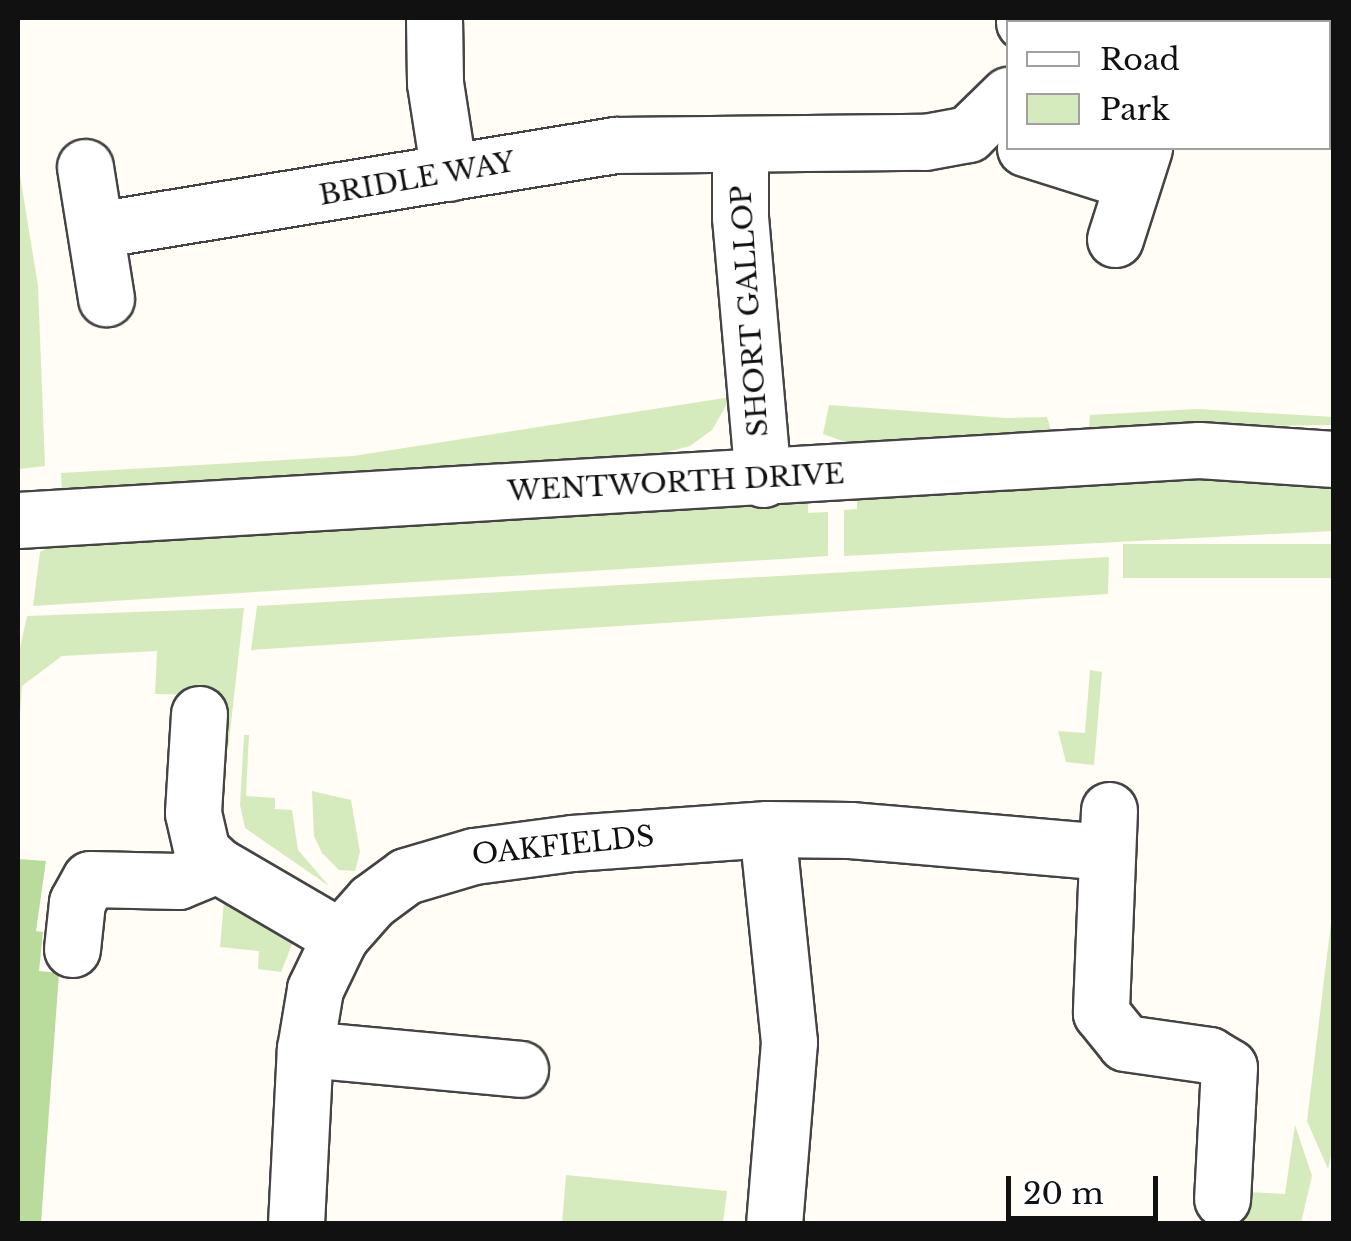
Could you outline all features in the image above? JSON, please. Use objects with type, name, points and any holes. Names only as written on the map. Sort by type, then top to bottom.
[{"type":"street","points":[[434,18],[435,83],[449,174]]},
{"type":"street","points":[[988,138],[1006,99]]},
{"type":"street","name":"BRIDLE WAY","points":[[96,230],[615,145],[988,138]]},
{"type":"street","name":"SHORT GALLOP","points":[[740,144],[740,217],[763,479]]},
{"type":"street","points":[[1038,150],[1138,165],[1115,240]]},
{"type":"street","points":[[85,166],[106,298]]},
{"type":"street","name":"WENTWORTH DRIVE","points":[[18,520],[763,479],[1199,450],[1334,459]]},
{"type":"street","points":[[199,714],[194,832],[202,851],[217,866],[340,937]]},
{"type":"street","points":[[767,829],[789,1042],[774,1224]]},
{"type":"street","name":"OAKFIELDS","points":[[296,1224],[305,1048],[314,989],[340,937],[389,887],[449,860],[572,843],[767,829],[1108,831],[1101,1013],[1124,1043],[1222,1059],[1230,1068],[1222,1199]]},
{"type":"street","points":[[72,949],[77,902],[90,880],[178,882],[217,866]]},
{"type":"street","points":[[305,1048],[520,1069]]},
{"type":"green space","points":[[18,163],[38,286],[45,466],[20,469]]},
{"type":"green space","points":[[731,397],[712,430],[690,446],[659,454],[62,491],[61,473],[353,456]]},
{"type":"green space","points":[[829,405],[1006,418],[1047,417],[1051,431],[854,445],[823,434]]},
{"type":"green space","points":[[1197,409],[1334,417],[1333,425],[1089,428],[1090,415]]},
{"type":"green space","points":[[1189,479],[1286,481],[1333,487],[1333,531],[844,556],[844,510],[857,509],[857,499]]},
{"type":"green space","points":[[808,501],[808,513],[828,512],[828,556],[33,606],[40,552],[52,546]]},
{"type":"green space","points":[[1123,544],[1333,544],[1333,578],[1123,578]]},
{"type":"green space","points":[[1109,557],[1108,594],[251,650],[257,606]]},
{"type":"green space","points":[[244,608],[228,750],[208,750],[195,695],[155,694],[157,651],[62,656],[22,686],[18,745],[18,657],[27,616]]},
{"type":"green space","points":[[1090,670],[1102,672],[1094,765],[1066,762],[1058,731],[1085,733]]},
{"type":"green space","points":[[244,735],[249,735],[246,796],[275,798],[275,809],[292,810],[298,850],[329,886],[245,828],[240,805]]},
{"type":"green space","points":[[312,791],[351,800],[360,852],[355,871],[339,870],[322,853],[314,836]]},
{"type":"green space","points":[[18,859],[46,861],[36,931],[43,932],[39,971],[59,973],[41,1223],[18,1223]]},
{"type":"green space","points":[[224,901],[294,939],[281,972],[258,969],[259,951],[220,947]]},
{"type":"green space","points":[[1333,906],[1334,1144],[1328,1169],[1307,1121]]},
{"type":"green space","points":[[1295,1125],[1312,1176],[1301,1223],[1244,1224],[1247,1192],[1285,1194]]},
{"type":"green space","points":[[566,1175],[727,1191],[723,1223],[562,1223]]}]
